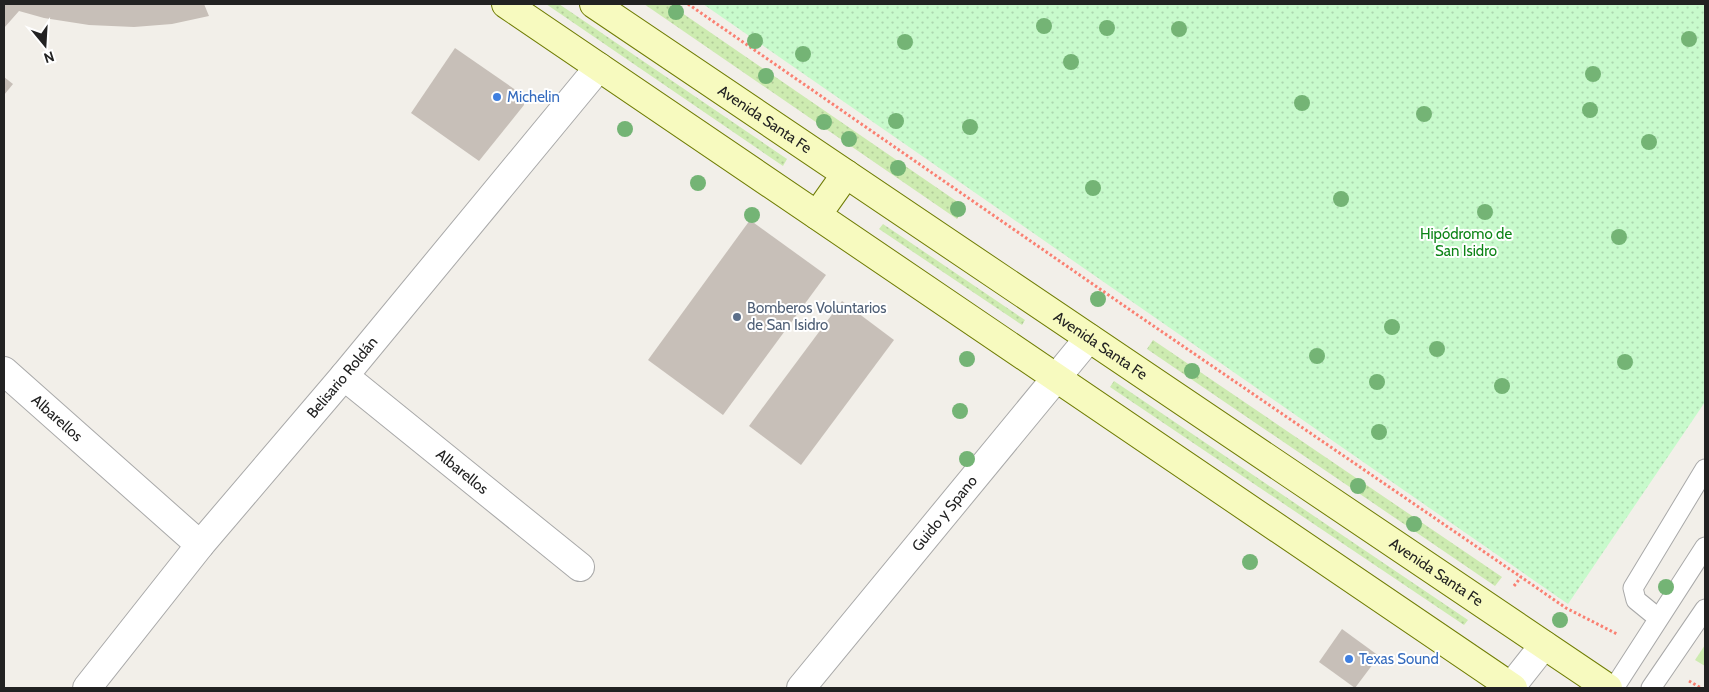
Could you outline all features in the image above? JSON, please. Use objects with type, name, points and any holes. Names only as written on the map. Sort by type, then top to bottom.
[{"type":"main road","points":[[506,4],[1511,688]]},
{"type":"main road","name":"Avenida Santa Fe","points":[[594,4],[1608,688]]},
{"type":"main road","points":[[818,215],[846,174]]},
{"type":"street","name":"Belisario Roldán","points":[[87,688],[200,545],[344,376],[599,67]]},
{"type":"street","name":"Guido y Spano","points":[[801,688],[1089,338]]},
{"type":"street","name":"Albarellos","points":[[4,371],[200,545]]},
{"type":"street","name":"Albarellos","points":[[344,376],[580,567]]},
{"type":"street","points":[[1511,688],[1544,645]]},
{"type":"lane","points":[[1658,618],[1636,600],[1633,588],[1705,469]]},
{"type":"lane","points":[[1614,688],[1705,548]]},
{"type":"lane","points":[[1650,688],[1705,609]]},
{"type":"path","points":[[688,4],[1520,577],[1566,608],[1639,648]]},
{"type":"path","points":[[1495,612],[1520,577]]},
{"type":"green space","points":[[546,4],[559,4],[787,159],[783,166]]},
{"type":"green space","points":[[644,4],[669,4],[965,207],[957,219]]},
{"type":"green space","name":"Hipódromo de San Isidro","points":[[703,4],[1705,4],[1705,402],[1568,604]]},
{"type":"green space","points":[[883,224],[1025,320],[1022,325],[879,229]]},
{"type":"green space","points":[[1153,340],[1502,577],[1495,586],[1147,349]]},
{"type":"green space","points":[[1114,381],[1468,620],[1464,625],[1110,387]]},
{"type":"green space","points":[[1705,645],[1705,666],[1695,660]]},
{"type":"building","points":[[4,4],[204,4],[209,16],[172,24],[134,27],[89,25],[44,18],[19,11],[4,28]]},
{"type":"building","points":[[455,48],[523,95],[524,105],[479,161],[411,113]]},
{"type":"building","points":[[4,77],[13,84],[4,95]]},
{"type":"building","name":"Bomberos Voluntarios de San Isidro","points":[[750,220],[826,275],[723,415],[648,360]]},
{"type":"building","points":[[842,301],[894,340],[801,465],[749,426]]},
{"type":"building","name":"Texas Sound","points":[[1342,629],[1379,656],[1355,688],[1319,662]]},
{"type":"place","name":"Michelin","points":[[497,97]]},
{"type":"place","name":"Bomberos Voluntarios de San Isidro","points":[[737,317]]},
{"type":"place","name":"Texas Sound","points":[[1349,659]]}]
